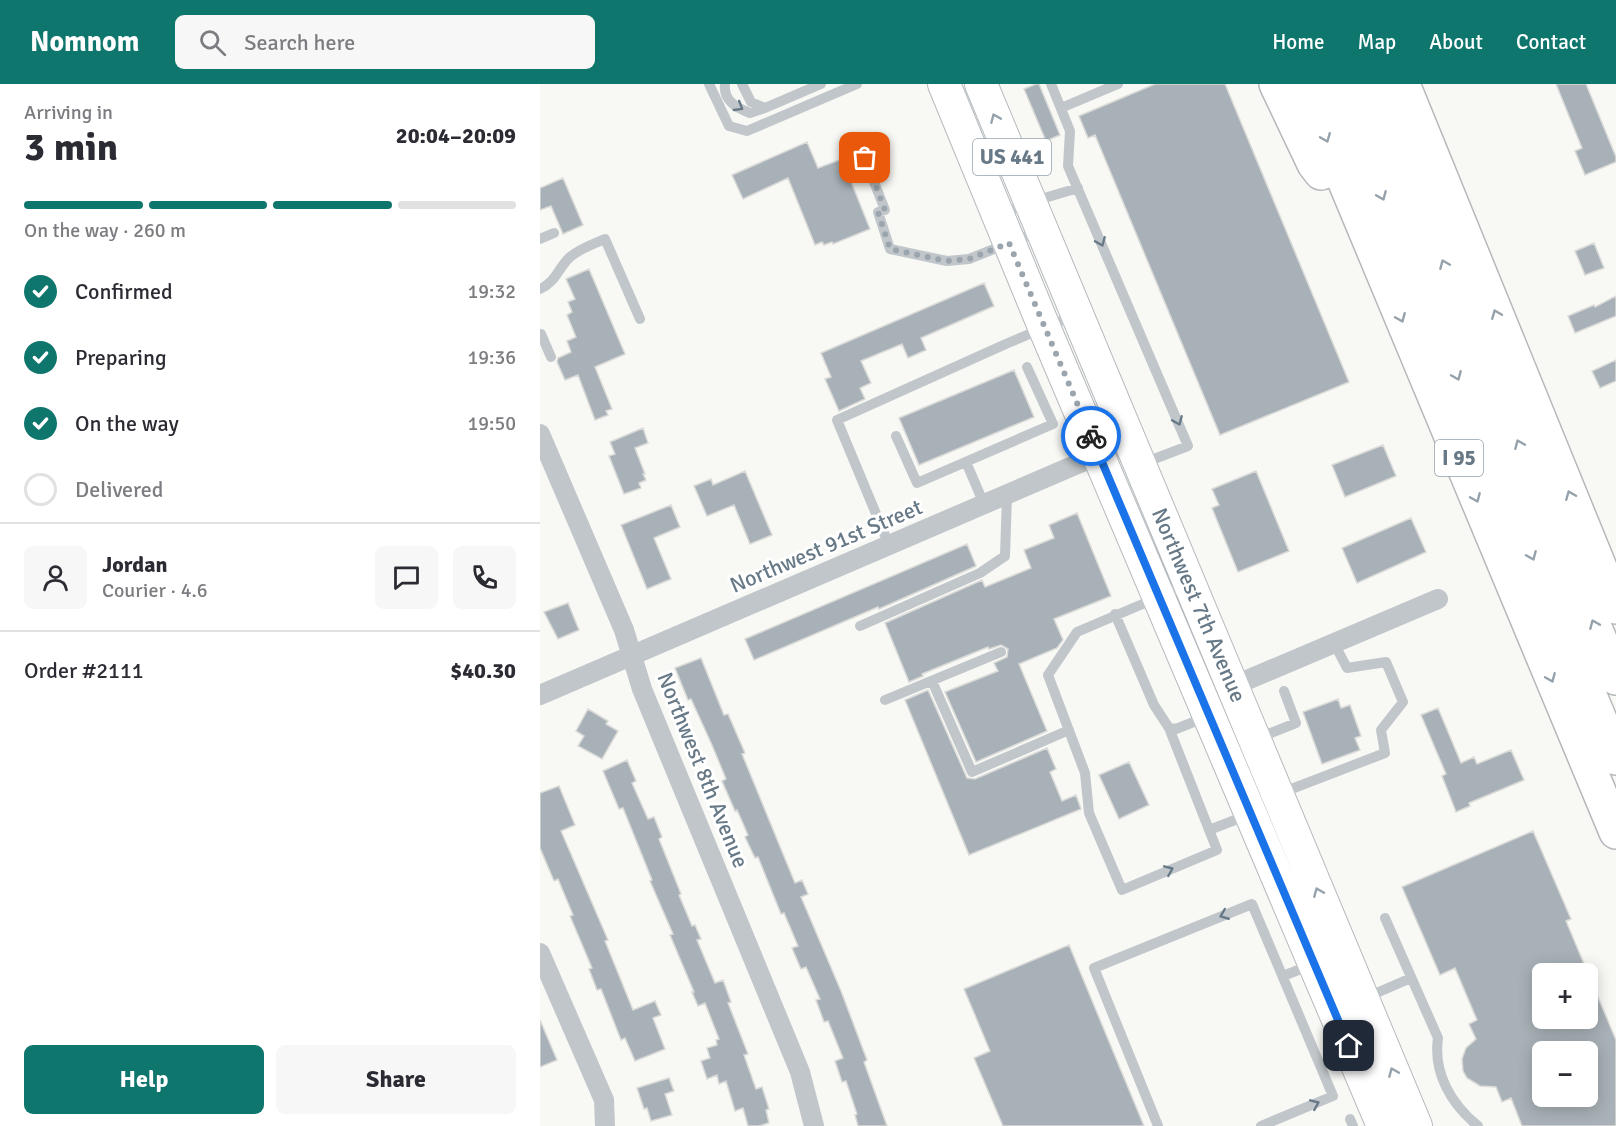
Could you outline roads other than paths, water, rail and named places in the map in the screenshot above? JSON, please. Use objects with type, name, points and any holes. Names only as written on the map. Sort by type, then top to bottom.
[{"type":"highway","points":[[1276,84],[1314,164],[1358,215]]},
{"type":"highway","name":"I 95","points":[[1304,84],[1616,832]]},
{"type":"highway","points":[[1335,84],[1616,758]]},
{"type":"highway","points":[[1369,84],[1616,678]]},
{"type":"highway","points":[[1410,92],[1616,607]]},
{"type":"main road","name":"Northwest 7th Avenue","points":[[944,84],[1044,327],[1050,379],[1099,454],[1383,1126]]},
{"type":"main road","name":"Northwest 7th Avenue","points":[[981,84],[1416,1126]]},
{"type":"street","name":"Northwest 8th Avenue","points":[[540,434],[624,630],[642,689],[800,1072],[814,1126]]},
{"type":"street","name":"Northwest 91st Street","points":[[540,694],[1099,454],[1136,453]]},
{"type":"street","points":[[1233,686],[1438,599]]},
{"type":"street","points":[[540,953],[604,1100],[605,1126]]},
{"type":"lane","points":[[709,84],[729,126],[747,131],[857,84]]},
{"type":"lane","points":[[725,84],[724,89],[728,99],[735,107],[750,113],[821,84]]},
{"type":"lane","points":[[742,84],[751,102],[765,108]]},
{"type":"lane","points":[[1051,84],[1070,131],[1068,166],[1188,446],[1136,453]]},
{"type":"lane","points":[[1061,108],[1118,84]]},
{"type":"lane","points":[[858,141],[885,210],[878,212],[890,249],[947,261],[969,259],[1004,229],[1037,216],[1078,188]]},
{"type":"lane","points":[[1004,229],[1037,216]]},
{"type":"lane","points":[[540,239],[554,233]]},
{"type":"lane","points":[[540,289],[549,285],[568,259],[577,252],[605,239],[640,319]]},
{"type":"lane","points":[[889,545],[837,420],[1078,314]]},
{"type":"lane","points":[[541,334],[543,348],[551,357]]},
{"type":"lane","points":[[896,436],[916,483],[1053,424],[1050,379],[1027,367]]},
{"type":"lane","points":[[966,462],[984,504]]},
{"type":"lane","points":[[860,626],[980,573],[1005,556],[1007,495]]},
{"type":"lane","points":[[1115,614],[1154,705],[1168,728],[1217,850],[1122,890],[1089,813],[1085,773],[1048,675],[1077,632],[1115,614],[1191,584]]},
{"type":"lane","points":[[1278,794],[1385,753],[1381,730],[1402,702],[1386,662],[1347,668],[1334,643]]},
{"type":"lane","points":[[885,700],[1001,652]]},
{"type":"lane","points":[[932,681],[972,772],[1069,730]]},
{"type":"lane","points":[[1255,739],[1296,723],[1284,691]]},
{"type":"lane","points":[[1168,728],[1176,729],[1209,716]]},
{"type":"lane","points":[[1209,830],[1251,814]]},
{"type":"lane","points":[[1158,1126],[1094,968],[1252,904],[1333,1096],[1261,1126]]},
{"type":"lane","points":[[1385,918],[1438,1038],[1435,1055],[1441,1077],[1462,1113],[1478,1126]]},
{"type":"lane","points":[[1283,976],[1314,964]]},
{"type":"lane","points":[[1363,999],[1411,978]]}]
